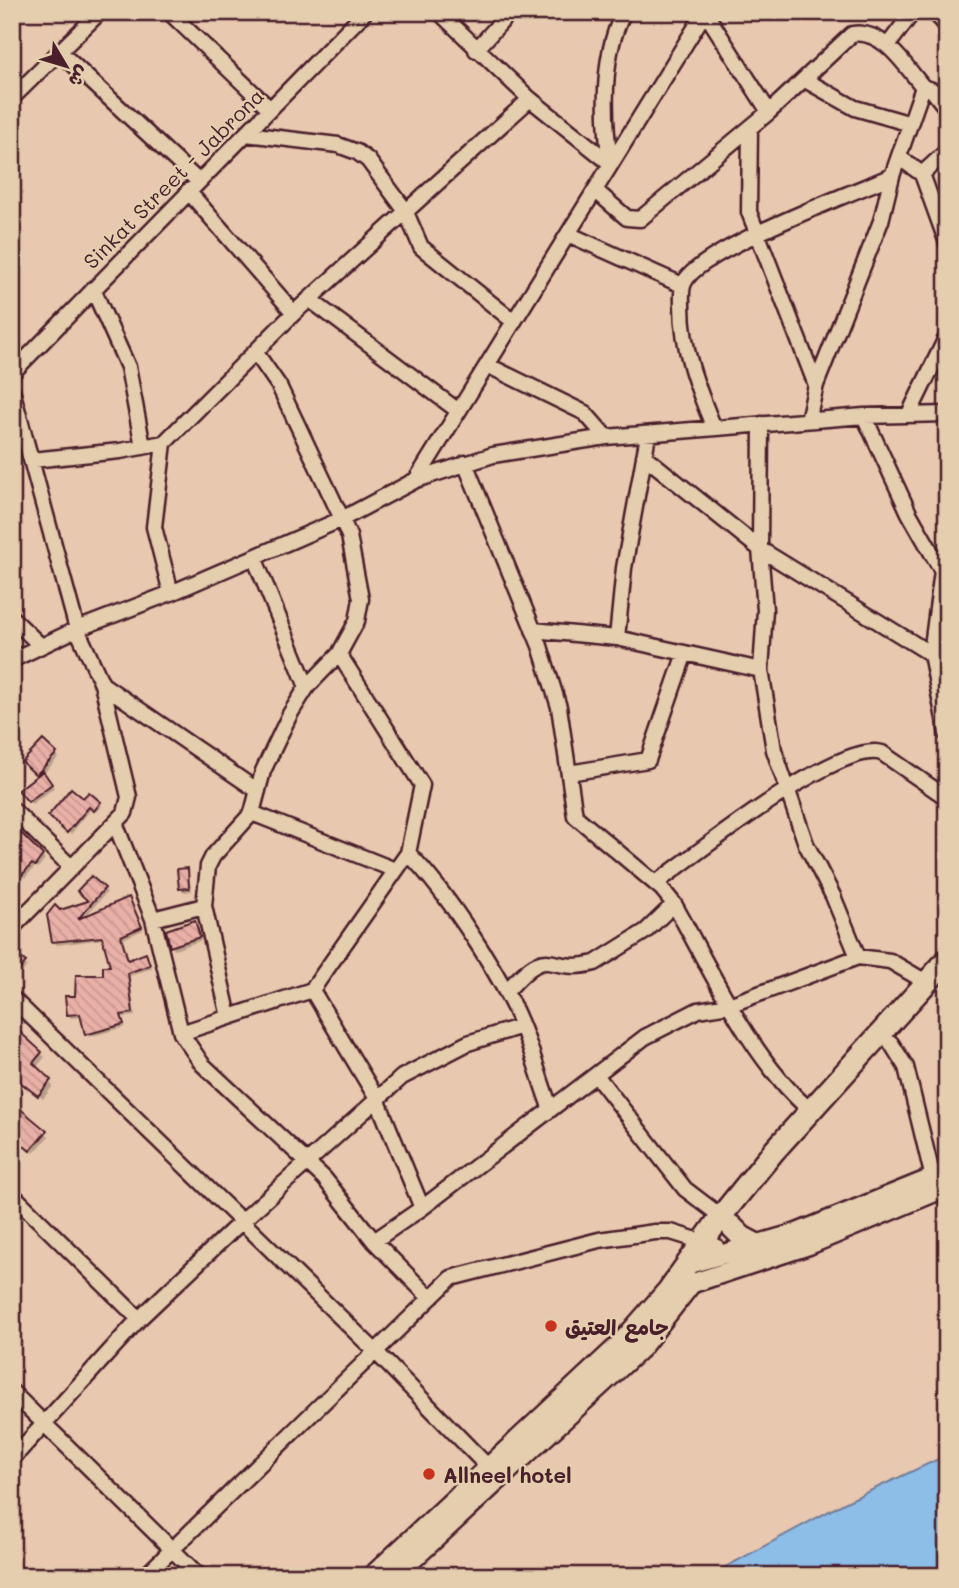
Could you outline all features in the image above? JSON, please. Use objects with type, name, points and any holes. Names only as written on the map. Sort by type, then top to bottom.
[{"type":"main road","points":[[726,1221],[891,1043],[937,982],[947,960]]},
{"type":"main road","points":[[394,1576],[612,1375],[648,1337],[726,1221],[810,1110],[937,982]]},
{"type":"main road","points":[[726,1221],[742,1237],[757,1245]]},
{"type":"main road","points":[[373,1576],[487,1466],[596,1371],[699,1260]]},
{"type":"street","points":[[12,98],[100,12]]},
{"type":"street","points":[[169,12],[270,109]]},
{"type":"street","name":"Sinkat Street - Jabrona","points":[[12,373],[365,12]]},
{"type":"street","points":[[439,12],[530,99],[610,163]]},
{"type":"street","points":[[476,50],[510,12]]},
{"type":"street","points":[[610,163],[604,112],[615,27],[624,12]]},
{"type":"street","points":[[416,480],[457,410],[489,366],[513,321],[705,12],[769,112]]},
{"type":"street","points":[[888,46],[913,12]]},
{"type":"street","points":[[934,12],[947,26]]},
{"type":"street","points":[[596,191],[626,218],[640,219],[806,80],[852,34],[863,33],[888,46],[923,87],[932,90],[947,109]]},
{"type":"street","points":[[61,53],[193,186],[294,313]]},
{"type":"street","points":[[806,80],[855,108],[911,124]]},
{"type":"street","points":[[808,420],[816,385],[881,221],[892,176],[923,87]]},
{"type":"street","points":[[33,460],[164,443],[294,313],[530,99]]},
{"type":"street","points":[[750,128],[749,212],[816,385]]},
{"type":"street","points":[[246,134],[270,139],[338,145],[357,152],[372,166],[405,210],[421,247],[433,260],[513,321]]},
{"type":"street","points":[[922,174],[947,151]]},
{"type":"street","points":[[900,158],[922,174],[947,243]]},
{"type":"street","points":[[714,428],[685,352],[682,285],[701,264],[759,233],[892,176]]},
{"type":"street","points":[[568,233],[682,285]]},
{"type":"street","points":[[93,289],[128,367],[143,447]]},
{"type":"street","points":[[309,299],[457,410]]},
{"type":"street","points":[[909,414],[947,336]]},
{"type":"street","points":[[229,1017],[204,906],[208,866],[252,813],[275,742],[307,687],[339,654],[357,621],[361,599],[349,536],[342,519],[275,378],[256,353]]},
{"type":"street","points":[[489,366],[585,413],[606,437]]},
{"type":"street","points":[[12,390],[77,629],[102,684],[129,797],[125,813],[12,928]]},
{"type":"street","points":[[12,660],[77,629],[171,593],[342,519],[416,480],[493,455],[606,437],[864,416],[947,414]]},
{"type":"street","points":[[864,416],[909,513],[944,572],[931,654],[946,727]]},
{"type":"street","points":[[761,424],[760,549],[765,610],[761,670],[774,750],[789,787],[806,844],[833,896],[858,957]]},
{"type":"street","points":[[617,638],[624,568],[648,435]]},
{"type":"street","points":[[164,443],[154,527],[171,593]]},
{"type":"street","points":[[644,456],[760,549],[931,654]]},
{"type":"street","points":[[465,463],[533,630],[559,707],[575,816],[656,883],[674,904],[729,1005],[786,1087],[810,1110]]},
{"type":"street","points":[[254,557],[307,687]]},
{"type":"street","points":[[12,618],[40,645]]},
{"type":"street","points":[[533,630],[617,638],[761,670]]},
{"type":"street","points":[[569,773],[648,760],[685,653]]},
{"type":"street","points":[[181,1032],[312,990],[408,853],[422,785],[339,654]]},
{"type":"street","points":[[102,684],[258,791]]},
{"type":"street","points":[[656,883],[789,787],[858,752],[871,749],[881,753],[947,798]]},
{"type":"street","points":[[12,809],[71,867]]},
{"type":"street","points":[[252,813],[395,870]]},
{"type":"street","points":[[116,823],[153,919],[181,1032],[202,1064],[324,1178],[374,1241],[430,1298]]},
{"type":"street","points":[[408,853],[439,889],[506,992],[522,1026],[550,1107]]},
{"type":"street","points":[[506,992],[530,965],[539,961],[586,965],[595,963],[646,931],[674,904]]},
{"type":"street","points":[[153,919],[204,906]]},
{"type":"street","points":[[374,1241],[422,1208],[550,1107],[645,1037],[698,1010],[729,1005],[858,957],[890,961],[937,982]]},
{"type":"street","points":[[312,990],[377,1099],[422,1208]]},
{"type":"street","points":[[12,999],[374,1350],[487,1466]]},
{"type":"street","points":[[12,1459],[139,1319],[307,1161],[402,1077],[468,1044],[522,1026]]},
{"type":"street","points":[[891,1043],[906,1067],[942,1179]]},
{"type":"street","points":[[596,1075],[685,1189],[726,1221]]},
{"type":"street","points":[[699,1260],[797,1233],[942,1179]]},
{"type":"street","points":[[699,1260],[809,1245],[942,1179]]},
{"type":"street","points":[[12,1194],[139,1319]]},
{"type":"street","points":[[145,1576],[374,1350],[458,1273],[599,1240],[671,1232],[699,1260]]},
{"type":"street","points":[[12,1392],[199,1576]]},
{"type":"water","points":[[947,1455],[947,1576],[709,1576],[846,1502]]},
{"type":"building","points":[[43,740],[57,753],[36,775],[22,762]]},
{"type":"building","points":[[43,771],[52,784],[28,802],[18,790]]},
{"type":"building","points":[[71,788],[83,798],[89,792],[101,802],[94,811],[89,807],[67,833],[48,816]]},
{"type":"building","points":[[12,824],[43,855],[35,866],[32,864],[21,876],[19,874],[12,885]]},
{"type":"building","points":[[188,868],[189,888],[179,889],[177,869]]},
{"type":"building","points":[[91,876],[105,888],[78,919],[129,897],[142,927],[121,936],[128,960],[146,953],[150,965],[128,973],[133,1013],[121,1015],[124,1024],[85,1035],[80,1014],[67,1015],[65,996],[75,996],[76,975],[103,975],[103,966],[110,966],[102,937],[52,942],[47,915],[55,905],[60,910],[88,901],[77,891]]},
{"type":"building","points":[[195,920],[200,937],[170,947],[166,930]]},
{"type":"building","points":[[12,951],[26,962],[12,978]]},
{"type":"building","points":[[12,1025],[42,1052],[33,1063],[51,1080],[38,1096],[12,1076]]},
{"type":"building","points":[[12,1102],[47,1131],[30,1151],[12,1136]]},
{"type":"place","name":"جامع العتيق","points":[[551,1326]]},
{"type":"place","name":"Allneel hotel","points":[[429,1474]]}]
